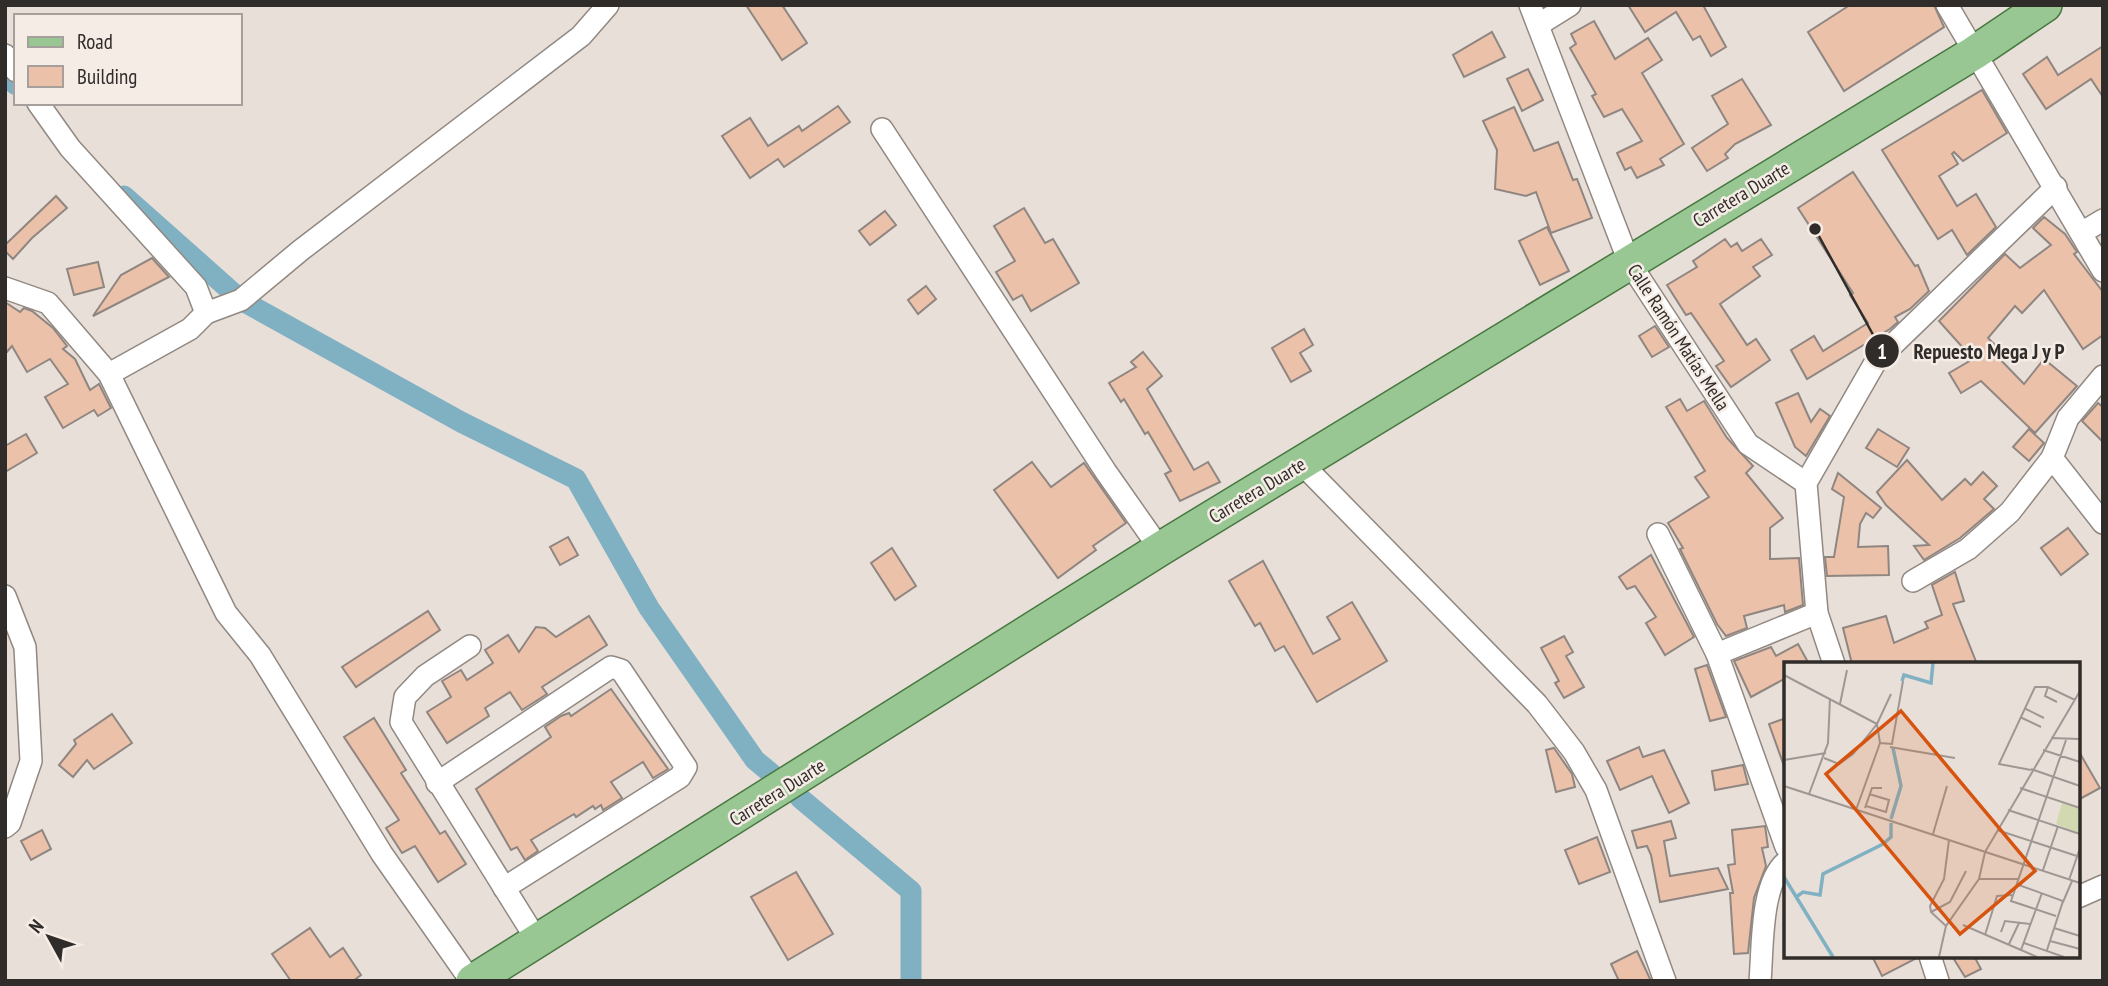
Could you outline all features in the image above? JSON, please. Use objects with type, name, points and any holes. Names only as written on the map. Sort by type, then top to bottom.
[{"type":"main road","name":"Carretera Duarte","points":[[472,981],[1160,549],[1974,52],[2045,5]]},
{"type":"street","points":[[109,373],[190,329],[206,313],[241,300],[333,224],[581,36],[608,5]]},
{"type":"street","points":[[1534,15],[1570,5]]},
{"type":"street","points":[[1947,5],[2103,271]]},
{"type":"street","name":"Calle Ramón Matías Mella","points":[[1534,15],[1629,262],[1748,444],[1806,483]]},
{"type":"street","points":[[39,105],[70,148],[195,287],[206,313]]},
{"type":"street","points":[[882,129],[1106,472],[1160,549]]},
{"type":"street","points":[[1833,662],[1817,613],[1806,483],[1876,361],[2056,187]]},
{"type":"street","points":[[2081,233],[2103,220]]},
{"type":"street","points":[[5,288],[48,303],[109,373],[226,614],[260,655],[382,854],[472,981]]},
{"type":"street","points":[[1913,580],[1968,549],[2001,520],[2052,458],[2068,418],[2103,376]]},
{"type":"street","points":[[2052,458],[2103,523]]},
{"type":"street","points":[[1301,463],[1537,704],[1574,752],[1596,790],[1665,981]]},
{"type":"street","points":[[1658,534],[1717,654],[1784,840]]},
{"type":"street","points":[[5,596],[25,647],[31,761],[9,823],[5,827]]},
{"type":"street","points":[[1717,654],[1817,613]]},
{"type":"street","points":[[470,646],[425,676],[405,697],[401,722],[538,942]]},
{"type":"street","points":[[437,783],[611,667],[621,670],[686,767],[680,777],[503,888]]},
{"type":"street","points":[[1760,981],[1768,897],[1776,871],[1784,864]]},
{"type":"street","points":[[2080,896],[2103,886]]},
{"type":"street","points":[[1931,958],[1938,981]]},
{"type":"building","points":[[746,5],[782,5],[807,43],[782,60]]},
{"type":"building","points":[[1628,5],[1703,5],[1726,47],[1711,56],[1700,36],[1693,40],[1676,12],[1645,32]]},
{"type":"building","points":[[1850,5],[1934,5],[1944,27],[1844,91],[1808,32]]},
{"type":"building","points":[[1594,21],[1615,59],[1648,38],[1662,60],[1642,73],[1684,144],[1660,159],[1664,165],[1637,178],[1631,167],[1625,170],[1617,153],[1642,141],[1622,109],[1604,117],[1592,96],[1596,94],[1570,48],[1576,44],[1571,34]]},
{"type":"building","points":[[1492,32],[1505,57],[1464,77],[1453,55]]},
{"type":"building","points":[[2103,46],[2103,97],[2091,79],[2046,109],[2023,74],[2047,57],[2058,75]]},
{"type":"building","points":[[1528,69],[1543,100],[1522,111],[1507,79]]},
{"type":"building","points":[[1742,79],[1771,125],[1735,144],[1725,154],[1728,158],[1707,171],[1692,148],[1728,124],[1712,96]]},
{"type":"building","points":[[1982,90],[2007,133],[1963,161],[1954,152],[1952,154],[1958,164],[1939,176],[1957,206],[1976,194],[1996,227],[1967,255],[1952,230],[1938,239],[1882,150]]},
{"type":"building","points":[[838,106],[850,122],[784,167],[778,159],[750,178],[722,136],[750,118],[768,146],[799,126],[802,131]]},
{"type":"building","points":[[1514,107],[1534,151],[1558,142],[1573,180],[1577,179],[1592,218],[1551,233],[1536,192],[1526,196],[1495,189],[1497,150],[1483,121]]},
{"type":"building","points":[[1853,172],[1915,266],[1918,265],[1929,291],[1910,309],[1895,317],[1898,322],[1890,329],[1807,379],[1791,350],[1814,336],[1823,351],[1868,323],[1850,295],[1853,293],[1798,208]]},
{"type":"building","points":[[56,196],[67,208],[32,238],[13,259],[5,251],[5,245]]},
{"type":"building","points":[[1024,208],[1045,243],[1053,239],[1079,283],[1031,311],[1022,295],[1013,300],[996,272],[1015,261],[994,226]]},
{"type":"building","points":[[885,211],[896,225],[870,245],[859,231]]},
{"type":"building","points":[[2044,217],[2065,234],[2077,252],[2074,254],[2103,292],[2103,335],[2083,349],[2044,290],[2022,313],[2015,306],[1988,338],[1997,347],[1992,351],[2024,384],[2044,359],[2077,386],[2035,433],[1981,381],[1961,393],[1949,373],[1973,359],[1939,321],[2005,254],[2020,268],[2051,245],[2033,228]]},
{"type":"building","points":[[1547,227],[1569,271],[1540,285],[1519,241]]},
{"type":"building","points":[[1725,239],[1731,247],[1737,243],[1742,251],[1761,239],[1772,255],[1753,267],[1760,276],[1720,304],[1747,345],[1756,339],[1770,360],[1731,387],[1716,366],[1724,361],[1691,313],[1686,315],[1667,285],[1697,267],[1693,261]]},
{"type":"building","points":[[152,258],[169,277],[93,316],[121,275]]},
{"type":"building","points":[[98,262],[104,287],[74,295],[67,269]]},
{"type":"building","points":[[926,286],[936,299],[918,314],[908,300]]},
{"type":"building","points":[[5,302],[20,312],[24,308],[32,311],[53,328],[67,346],[63,349],[75,359],[90,390],[99,384],[111,408],[98,416],[94,410],[63,428],[45,397],[68,384],[50,359],[27,372],[12,346],[5,354]]},
{"type":"building","points":[[1655,326],[1669,347],[1652,357],[1639,336]]},
{"type":"building","points":[[1304,329],[1313,345],[1300,353],[1311,371],[1291,382],[1272,348]]},
{"type":"building","points":[[1143,352],[1162,376],[1147,389],[1194,470],[1208,462],[1220,482],[1180,501],[1165,474],[1171,471],[1148,432],[1145,434],[1124,399],[1121,402],[1109,383],[1136,367],[1131,362]]},
{"type":"building","points":[[1798,393],[1811,422],[1820,409],[1830,416],[1806,456],[1795,447],[1776,403]]},
{"type":"building","points":[[1680,399],[1687,411],[1704,401],[1727,438],[1753,466],[1746,473],[1783,518],[1770,528],[1770,559],[1799,558],[1803,605],[1785,612],[1784,605],[1744,616],[1747,628],[1726,636],[1717,624],[1680,549],[1683,548],[1668,523],[1709,497],[1695,477],[1705,471],[1666,407]]},
{"type":"building","points":[[2098,403],[2103,407],[2103,442],[2082,421]]},
{"type":"building","points":[[1878,429],[1909,448],[1897,467],[1866,448]]},
{"type":"building","points":[[2029,429],[2044,443],[2029,461],[2013,447]]},
{"type":"building","points":[[26,434],[37,453],[5,472],[5,446]]},
{"type":"building","points":[[1907,460],[1942,500],[1965,479],[1971,485],[1983,472],[1997,486],[1984,499],[1994,509],[1960,538],[1924,560],[1914,546],[1929,545],[1886,505],[1877,492]]},
{"type":"building","points":[[1032,462],[1051,487],[1084,463],[1126,523],[1093,546],[1096,550],[1058,578],[994,490]]},
{"type":"building","points":[[1838,473],[1881,508],[1873,518],[1866,513],[1860,524],[1858,547],[1888,546],[1889,575],[1827,576],[1825,557],[1834,557],[1844,497],[1832,489]]},
{"type":"building","points":[[2068,528],[2088,554],[2061,575],[2041,548]]},
{"type":"building","points":[[568,537],[578,555],[560,565],[550,547]]},
{"type":"building","points":[[892,548],[916,586],[895,600],[871,563]]},
{"type":"building","points":[[1651,555],[1694,637],[1665,655],[1646,623],[1656,617],[1635,586],[1627,589],[1619,577]]},
{"type":"building","points":[[1263,561],[1313,654],[1340,639],[1327,617],[1352,602],[1387,661],[1317,702],[1284,646],[1275,651],[1260,623],[1255,626],[1229,581]]},
{"type":"building","points":[[1955,572],[1964,601],[1953,604],[1976,662],[1852,662],[1843,628],[1886,616],[1894,643],[1928,628],[1925,622],[1942,615],[1932,585]]},
{"type":"building","points":[[428,611],[440,630],[356,687],[342,667]]},
{"type":"building","points":[[589,616],[607,645],[542,687],[547,694],[522,710],[510,692],[485,708],[489,716],[447,743],[427,712],[451,697],[442,681],[461,670],[467,680],[493,663],[485,650],[508,635],[519,652],[536,627],[545,628],[556,637]]},
{"type":"building","points":[[1564,636],[1573,652],[1566,656],[1584,687],[1564,698],[1555,683],[1559,681],[1541,648]]},
{"type":"building","points":[[1798,644],[1808,662],[1784,662],[1784,679],[1751,697],[1734,661],[1771,647],[1776,656]]},
{"type":"building","points":[[1707,665],[1726,717],[1710,721],[1695,669]]},
{"type":"building","points":[[611,689],[668,769],[653,778],[643,762],[611,782],[622,798],[603,810],[601,805],[595,809],[593,806],[576,817],[574,814],[531,840],[538,851],[525,860],[517,847],[511,850],[476,789],[551,737],[545,727],[561,716],[569,713],[571,716]]},
{"type":"building","points":[[112,714],[132,743],[94,769],[87,760],[73,777],[59,765],[76,744],[74,740]]},
{"type":"building","points":[[374,718],[406,770],[401,773],[440,834],[445,831],[466,864],[438,882],[415,846],[402,853],[386,828],[399,820],[344,737]]},
{"type":"building","points":[[1784,719],[1784,766],[1769,724]]},
{"type":"building","points":[[1639,747],[1643,757],[1664,750],[1689,803],[1669,813],[1652,776],[1620,790],[1607,761]]},
{"type":"building","points":[[1554,748],[1572,774],[1575,787],[1556,792],[1546,750]]},
{"type":"building","points":[[2080,753],[2100,788],[2080,799]]},
{"type":"building","points":[[1743,765],[1748,784],[1715,790],[1712,771]]},
{"type":"building","points":[[1671,821],[1676,838],[1664,841],[1670,876],[1718,868],[1728,889],[1660,902],[1651,855],[1647,846],[1637,848],[1632,831]]},
{"type":"building","points":[[1765,826],[1768,847],[1762,848],[1766,866],[1754,898],[1748,953],[1734,954],[1730,893],[1733,893],[1728,865],[1735,864],[1732,830]]},
{"type":"building","points":[[42,830],[51,849],[31,860],[21,841]]},
{"type":"building","points":[[1597,837],[1610,872],[1579,884],[1565,850]]},
{"type":"building","points":[[796,872],[833,934],[788,960],[751,897]]},
{"type":"building","points":[[310,928],[330,957],[343,948],[361,975],[353,981],[291,981],[272,954]]},
{"type":"building","points":[[1637,951],[1651,981],[1619,981],[1611,964]]},
{"type":"building","points":[[1873,958],[1917,958],[1882,976]]},
{"type":"building","points":[[1953,958],[1975,958],[1981,969],[1965,977]]},
{"type":"waterway","points":[[5,73],[14,83]]},
{"type":"waterway","points":[[124,196],[241,300],[461,422],[576,479],[649,608],[755,760],[772,774]]},
{"type":"waterway","points":[[800,798],[911,891],[911,981]]},
{"type":"place","name":"Repuesto Mega J y P","points":[[1815,229]]}]
